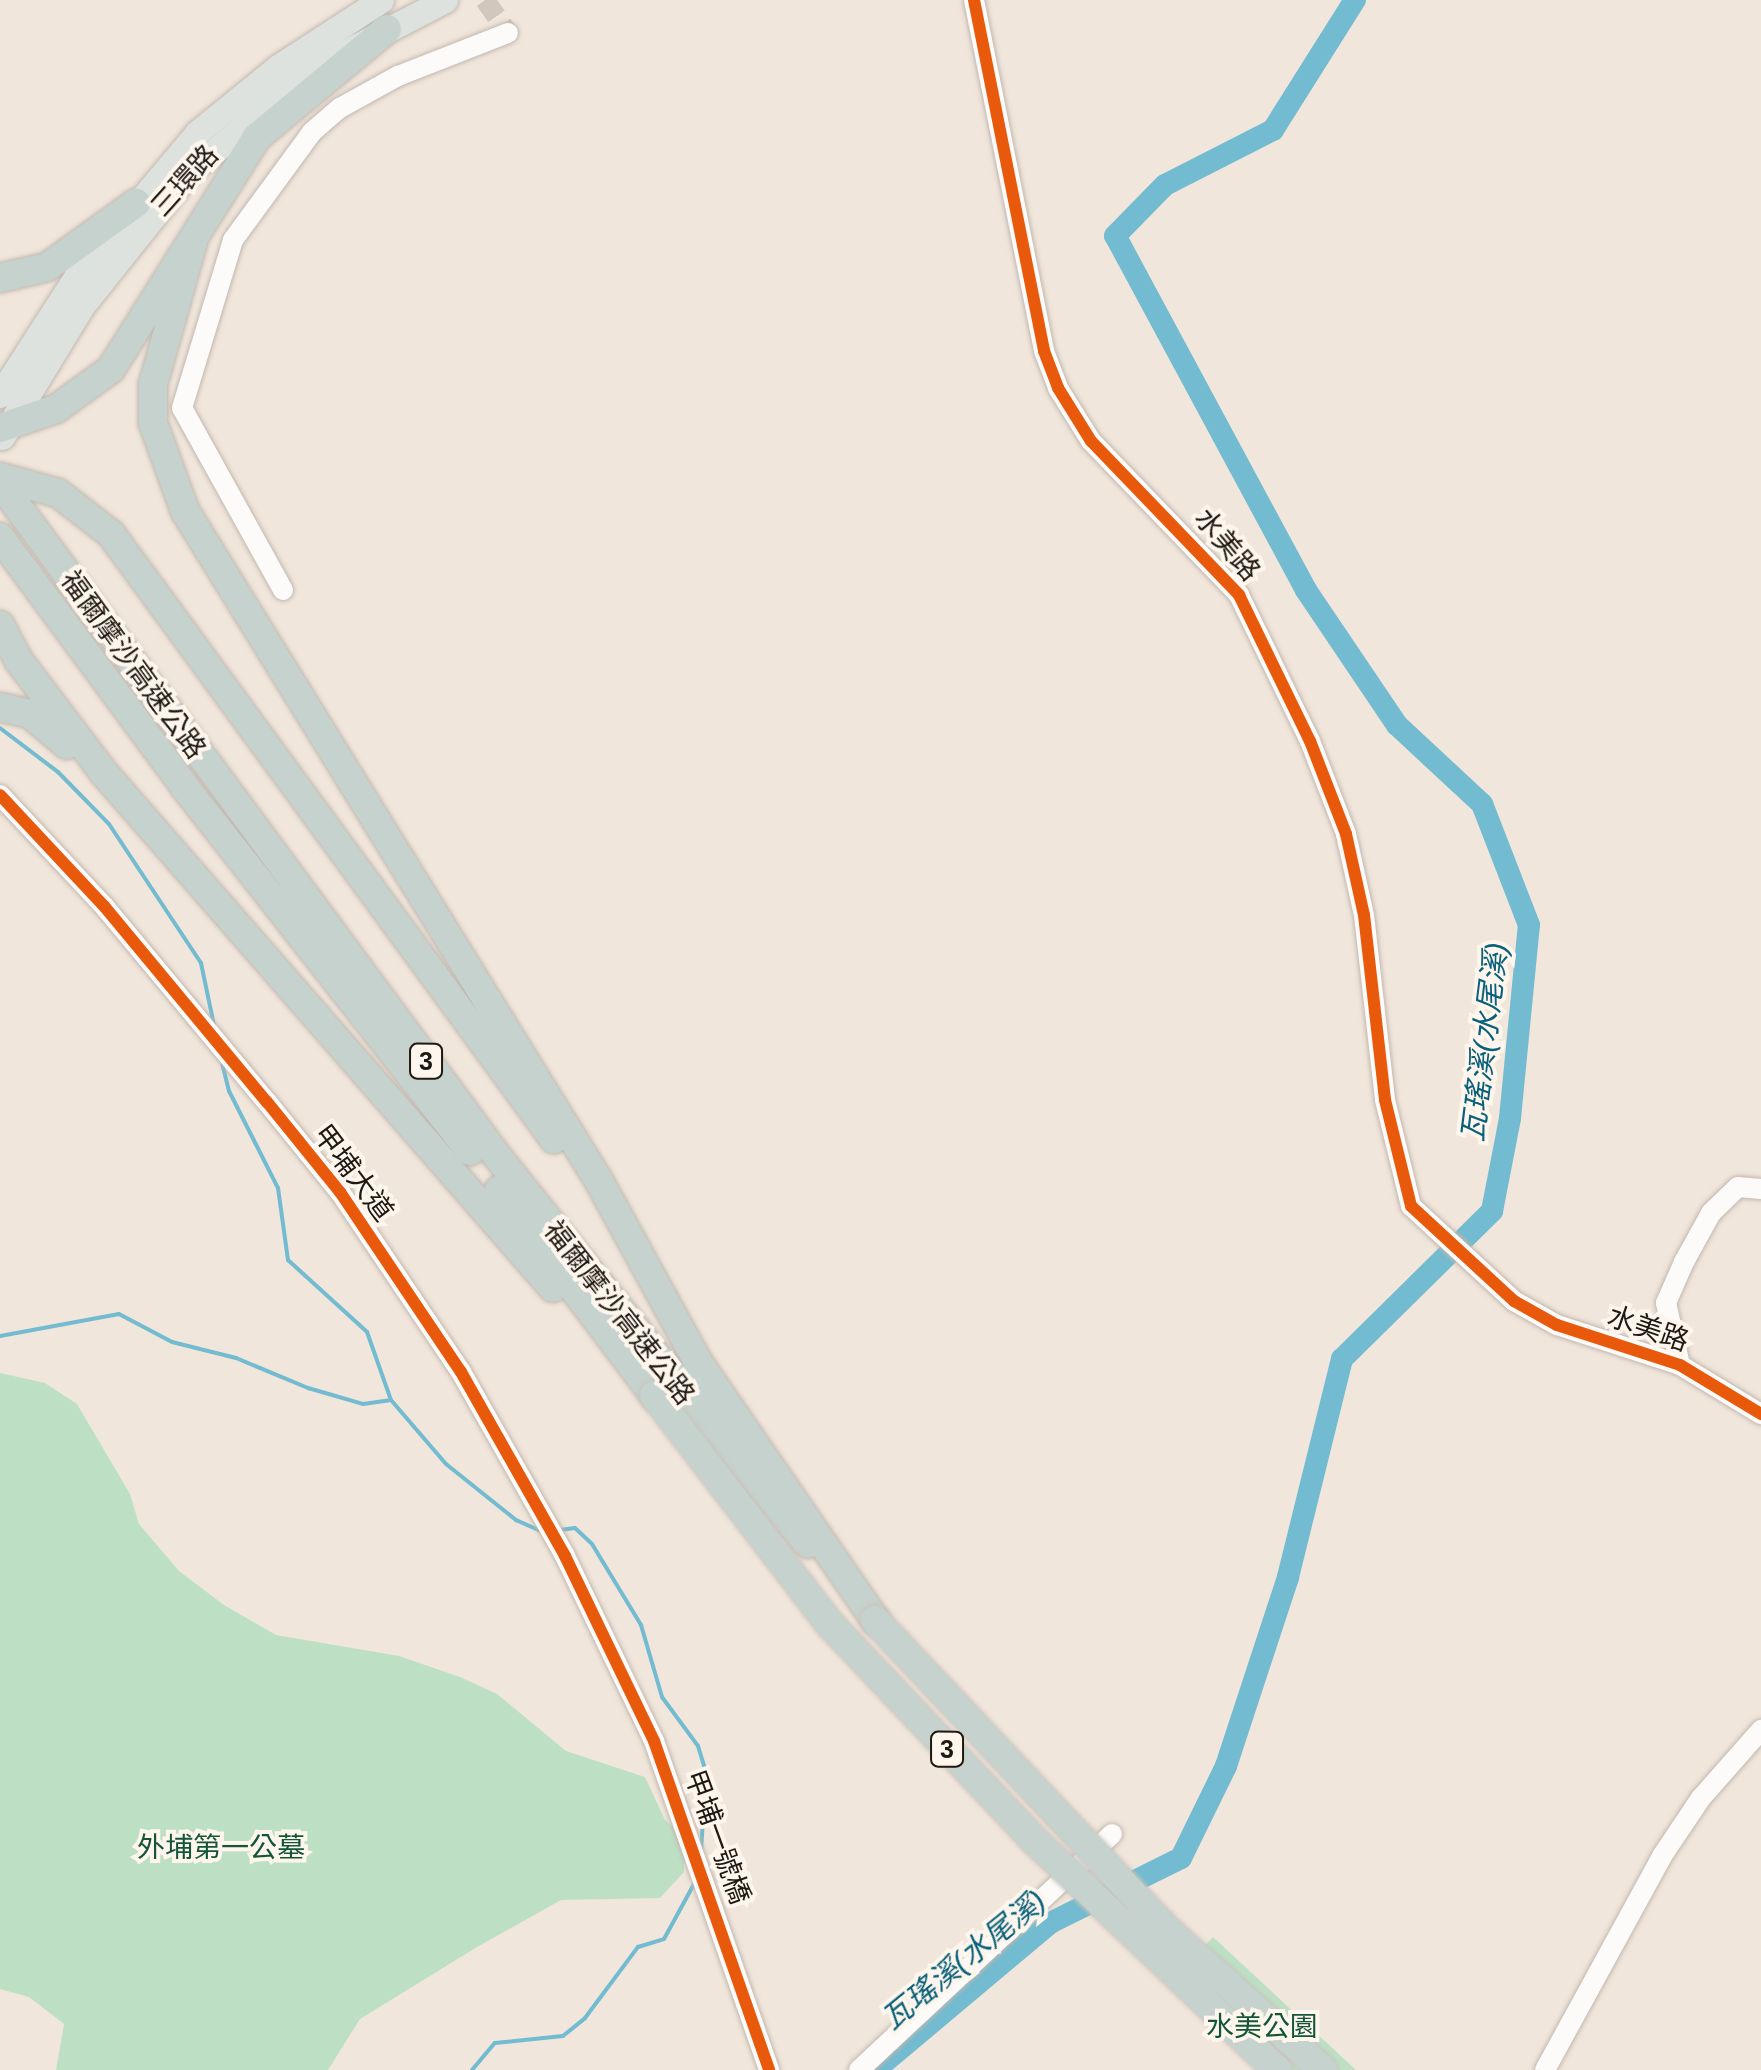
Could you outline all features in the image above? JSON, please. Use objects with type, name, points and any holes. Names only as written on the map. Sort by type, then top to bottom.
[{"type":"highway","points":[[0,428],[56,409],[111,369],[257,137],[387,29]]},
{"type":"highway","points":[[0,278],[46,267],[136,203]]},
{"type":"highway","points":[[193,242],[153,384],[153,422],[186,511],[645,1260],[698,1362],[832,1549],[875,1620]]},
{"type":"highway","points":[[0,480],[58,493],[111,534],[330,841],[645,1260]]},
{"type":"highway","name":"福爾摩沙高速公路","points":[[0,480],[554,1232],[757,1487],[875,1620],[1162,1925],[1323,2070]]},
{"type":"highway","name":"福爾摩沙高速公路","points":[[0,537],[828,1622],[1034,1840],[1278,2070]]},
{"type":"highway","points":[[0,625],[50,704],[151,826],[540,1275],[654,1394]]},
{"type":"highway","points":[[0,707],[30,714],[151,826]]},
{"type":"main road","name":"三環路","points":[[0,395],[76,276],[198,132],[278,66],[381,0]]},
{"type":"main road","name":"三環路","points":[[0,440],[82,306],[188,173],[313,69],[445,0]]},
{"type":"street","name":"水美路","points":[[974,0],[1044,351],[1058,388],[1091,440],[1239,595],[1295,706],[1346,834],[1364,915],[1385,1100],[1411,1206],[1514,1301],[1557,1326],[1680,1364],[1761,1414]]},
{"type":"street","points":[[283,590],[182,408],[233,240],[312,132],[340,108],[398,76],[508,33]]},
{"type":"street","name":"甲埔大道","points":[[0,795],[82,880],[256,1089],[424,1314],[541,1509],[600,1628]]},
{"type":"street","points":[[1680,1364],[1666,1303],[1684,1262],[1711,1212],[1738,1188],[1761,1189]]},
{"type":"street","name":"甲埔一號橋","points":[[600,1628],[677,1798],[769,2070]]},
{"type":"street","points":[[1545,2070],[1662,1856],[1701,1798],[1761,1730]]},
{"type":"street","points":[[859,2070],[1112,1834]]},
{"type":"green space","name":"外埔第一公墓","points":[[0,1373],[45,1383],[77,1404],[130,1494],[139,1524],[179,1571],[224,1605],[276,1635],[399,1656],[460,1677],[497,1694],[566,1751],[645,1777],[665,1820],[685,1837],[684,1872],[660,1898],[561,1900],[360,2019],[328,2070],[56,2070],[64,2024],[29,1997],[0,1989]]},
{"type":"green space","name":"水美公園","points":[[1213,1937],[1356,2070],[1261,2070],[1169,1985]]},
{"type":"waterway","name":"瓦瑤溪(水尾溪)","points":[[875,2070],[1050,1923],[1181,1858],[1226,1766],[1288,1577],[1342,1359],[1492,1211],[1510,1118],[1529,925],[1482,804],[1397,725],[1306,590],[1115,236],[1165,185],[1273,130],[1355,0]]},
{"type":"waterway","points":[[0,728],[58,772],[109,824],[201,963],[214,1025]]},
{"type":"waterway","points":[[222,1063],[229,1091],[278,1188],[288,1260],[367,1332],[391,1400],[446,1464],[516,1520],[541,1531]]},
{"type":"waterway","points":[[0,1336],[119,1314],[172,1342],[236,1358],[308,1388],[363,1404],[390,1400]]},
{"type":"waterway","points":[[560,1530],[575,1528],[592,1544],[641,1625],[662,1697],[698,1746],[706,1772],[701,1851]]},
{"type":"waterway","points":[[472,2070],[495,2043],[563,2036],[585,2018],[638,1947],[664,1939],[694,1884]]},
{"type":"tunnel","points":[[485,0],[508,33]]},
{"type":"cycle path","points":[[974,0],[1044,351],[1058,388],[1091,441],[1239,595],[1310,741],[1346,834],[1364,915],[1385,1100],[1411,1206],[1514,1301],[1557,1325],[1680,1365],[1761,1414]]},
{"type":"cycle path","points":[[0,795],[104,906],[340,1192],[461,1372],[565,1556],[654,1741],[769,2070]]}]
